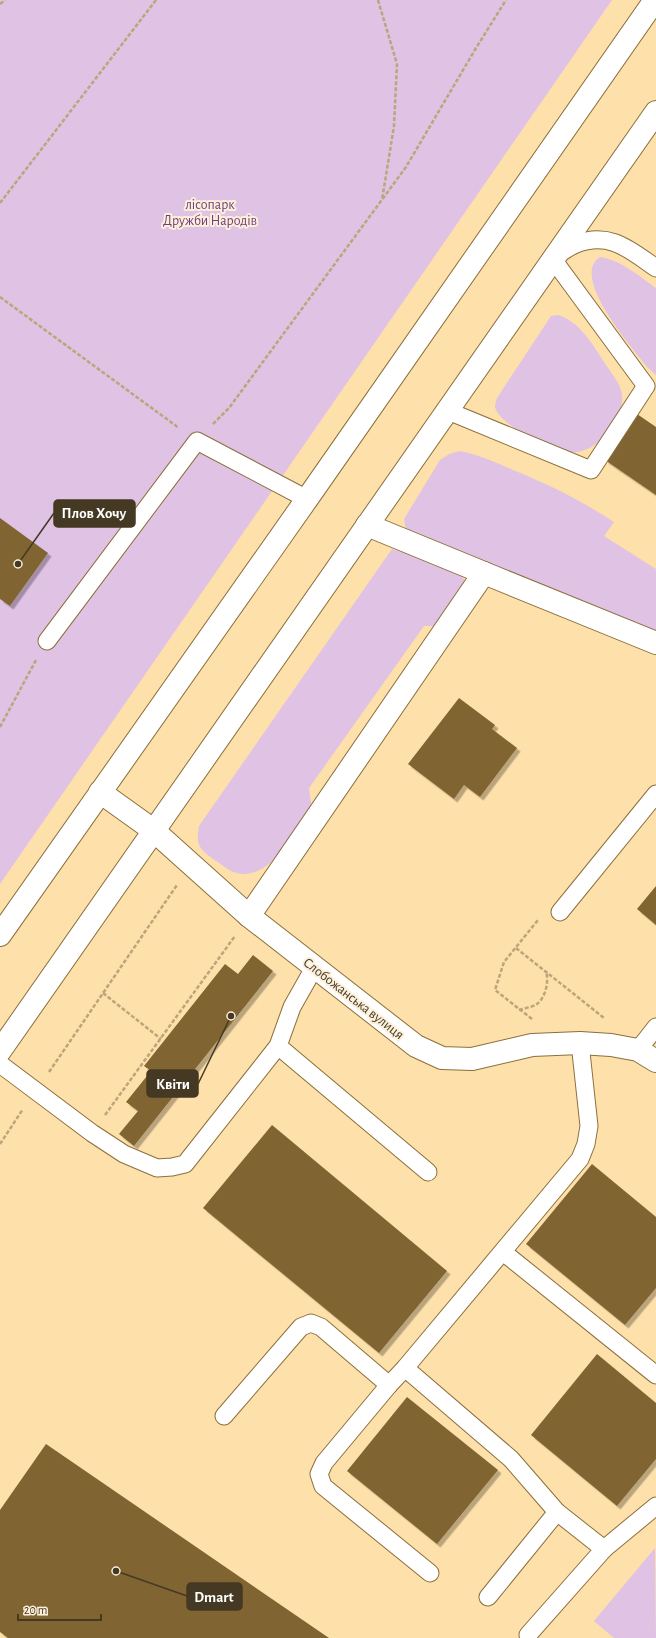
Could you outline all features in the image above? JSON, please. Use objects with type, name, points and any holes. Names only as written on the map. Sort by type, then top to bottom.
[{"type":"main road","points":[[0,935],[307,499],[655,0]]},
{"type":"main road","points":[[0,1051],[153,830],[448,411],[552,258],[656,112]]},
{"type":"main road","points":[[367,525],[656,643]]},
{"type":"main road","points":[[249,916],[484,573]]},
{"type":"main road","name":"Слобожанська вулиця","points":[[100,792],[153,830],[190,865],[249,916],[416,1046],[442,1058],[472,1059],[532,1045],[580,1043],[611,1045],[638,1050],[656,1061]]},
{"type":"lane","points":[[448,411],[591,470],[646,386],[552,258],[576,244],[594,239],[621,244],[654,263]]},
{"type":"lane","points":[[47,641],[197,441],[307,499]]},
{"type":"lane","points":[[560,912],[656,794]]},
{"type":"lane","points":[[0,1064],[37,1090],[92,1133],[124,1154],[157,1168],[185,1164],[278,1046],[292,1007],[314,968]]},
{"type":"lane","points":[[638,1050],[656,1027]]},
{"type":"lane","points":[[430,1573],[323,1486],[319,1474],[324,1463],[580,1159],[586,1144],[589,1126],[580,1043]]},
{"type":"lane","points":[[278,1046],[428,1172]]},
{"type":"lane","points":[[503,1252],[654,1370]]},
{"type":"lane","points":[[224,1416],[301,1328],[311,1323],[321,1327],[389,1385]]},
{"type":"lane","points":[[405,1368],[511,1459],[557,1512],[604,1549]]},
{"type":"lane","points":[[528,1636],[604,1549],[656,1506]]},
{"type":"lane","points":[[488,1597],[557,1512]]},
{"type":"path","points":[[0,4],[5,0]]},
{"type":"path","points":[[0,203],[156,0]]},
{"type":"path","points":[[378,0],[397,64],[394,126],[382,200]]},
{"type":"path","points":[[0,298],[197,441],[229,408],[406,167],[506,0]]},
{"type":"path","points":[[0,727],[47,641]]},
{"type":"path","points":[[0,1144],[190,865]]},
{"type":"path","points":[[92,1133],[249,916]]},
{"type":"path","points":[[516,948],[546,971],[596,1014],[610,1022]]},
{"type":"path","points":[[519,1010],[538,1004],[544,995],[548,980],[546,971]]},
{"type":"path","points":[[102,993],[160,1039]]},
{"type":"green space","name":"лісопарк Дружби Народів","points":[[0,0],[612,0],[0,884]]},
{"type":"green space","points":[[600,257],[615,261],[656,288],[656,375],[648,368],[618,330],[598,295],[592,280],[593,266]]},
{"type":"green space","points":[[558,315],[574,323],[592,343],[620,386],[622,392],[619,413],[607,433],[599,442],[589,448],[577,452],[569,452],[558,449],[531,438],[507,422],[499,415],[495,407],[497,398],[551,316]]},
{"type":"green space","points":[[460,451],[487,459],[540,481],[565,493],[614,522],[604,536],[656,569],[656,633],[406,530],[404,519],[440,460],[449,454]]},
{"type":"green space","points":[[392,549],[453,568],[466,583],[466,589],[463,597],[447,626],[424,626],[309,788],[312,810],[289,844],[268,865],[256,871],[244,874],[231,871],[213,859],[201,848],[198,841],[199,826]]},
{"type":"green space","points":[[655,1548],[656,1638],[614,1638],[594,1621]]},
{"type":"building","points":[[637,414],[656,427],[656,495],[605,460]]},
{"type":"building","points":[[0,518],[48,553],[10,606],[0,599]]},
{"type":"building","points":[[459,698],[495,725],[492,729],[517,748],[480,797],[464,785],[454,799],[408,764]]},
{"type":"building","points":[[656,886],[656,925],[637,909]]},
{"type":"building","points":[[253,955],[273,971],[134,1146],[119,1134],[138,1111],[126,1102],[151,1071],[144,1066],[225,964],[238,974]]},
{"type":"building","points":[[272,1125],[447,1271],[379,1353],[203,1208]]},
{"type":"building","points":[[592,1164],[656,1217],[656,1288],[625,1325],[526,1244]]},
{"type":"building","points":[[597,1354],[656,1403],[656,1459],[617,1506],[531,1435]]},
{"type":"building","points":[[407,1397],[498,1470],[437,1544],[347,1471]]},
{"type":"building","points":[[46,1444],[329,1638],[8,1638],[0,1632],[0,1510]]},
{"type":"place","name":"Плов Хочу","points":[[18,564]]},
{"type":"place","name":"Квіти","points":[[231,1016]]},
{"type":"place","name":"Dmart","points":[[116,1571]]}]
